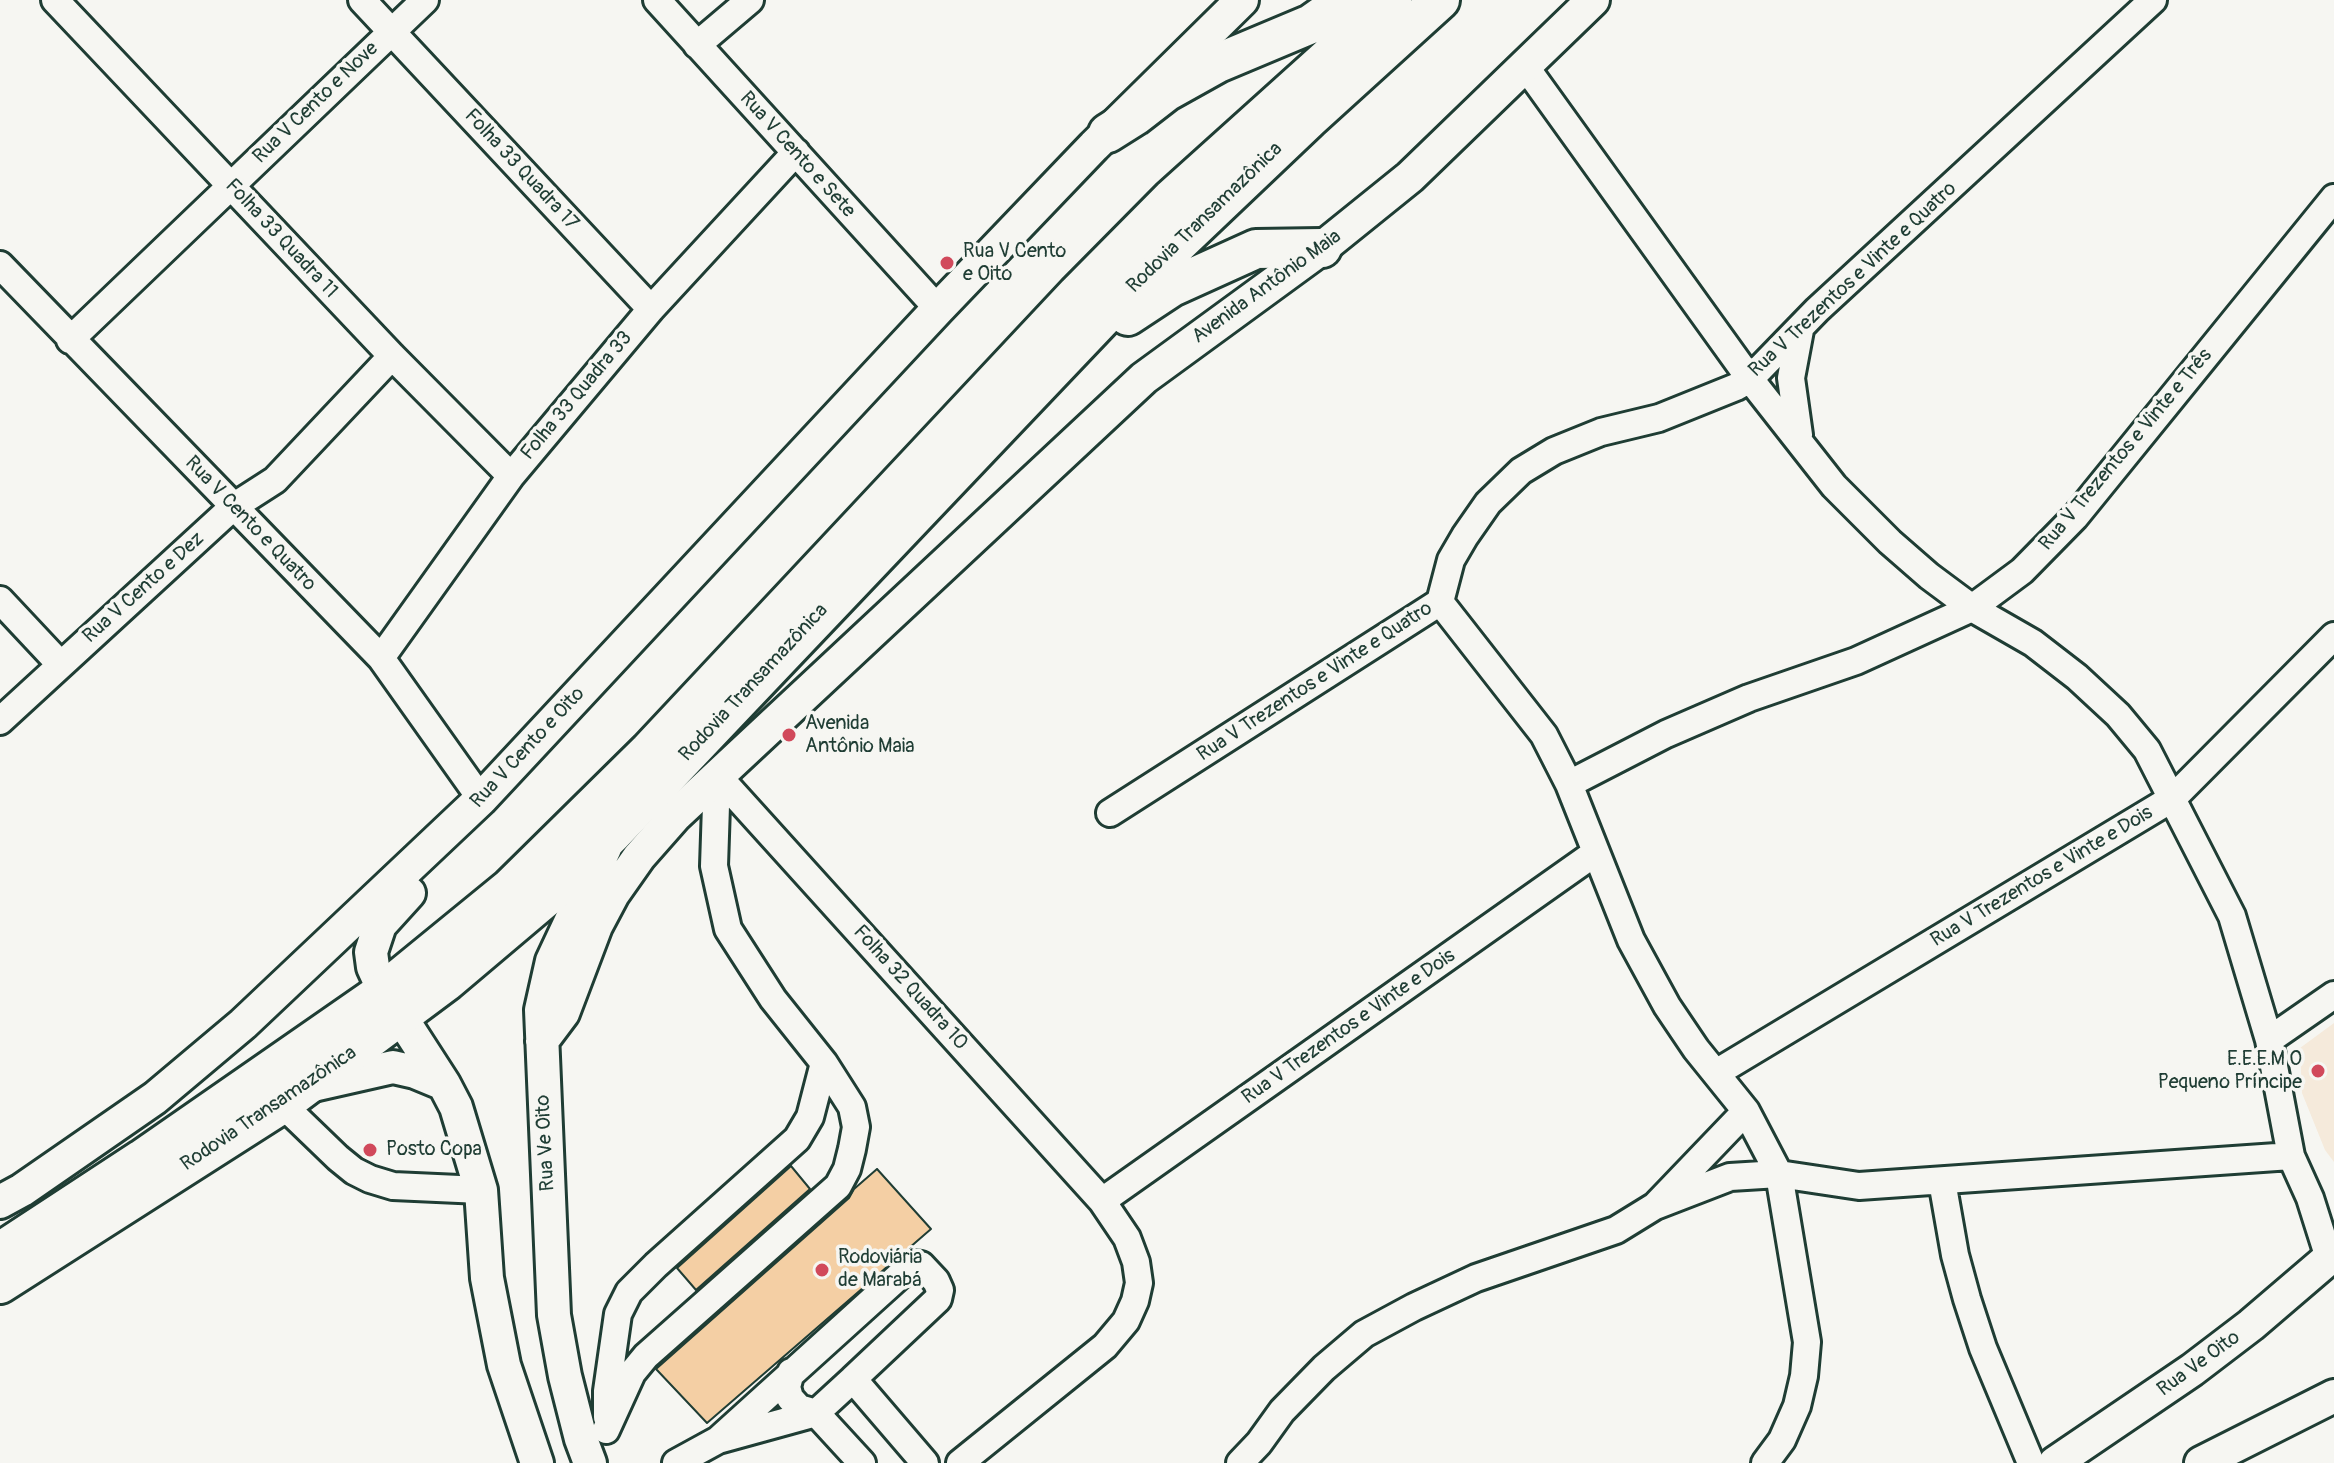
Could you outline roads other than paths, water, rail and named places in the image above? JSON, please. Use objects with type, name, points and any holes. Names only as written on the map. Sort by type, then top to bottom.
[{"type":"highway","points":[[1108,133],[1166,92],[1218,63],[1311,24],[1345,0]]},
{"type":"highway","name":"Rodovia Transamazônica","points":[[0,1284],[294,1096],[583,818],[1087,283],[1172,198],[1392,0]]},
{"type":"highway","name":"Rodovia Transamazônica","points":[[0,1252],[142,1159],[392,1004],[557,888],[613,833],[1127,292],[1440,0]]},
{"type":"highway","points":[[1037,386],[1111,327],[1181,282],[1256,249],[1322,248]]},
{"type":"main road","name":"Rua V Cento e Oito","points":[[0,1202],[155,1098],[243,1024],[481,799],[938,309],[1242,0]]},
{"type":"main road","name":"Avenida Antônio Maia","points":[[542,1041],[563,1013],[596,926],[613,894],[648,846],[676,815],[1144,378],[1322,248],[1410,177],[1593,0]]},
{"type":"main road","points":[[481,799],[452,845],[380,925],[371,952],[373,967],[392,1004],[456,1107],[481,1190],[487,1278],[504,1365],[537,1463]]},
{"type":"main road","name":"Rua Ve Oito","points":[[590,1463],[565,1376],[554,1315],[541,1010],[552,961],[613,833]]},
{"type":"main road","points":[[294,1096],[393,1067],[444,1084]]},
{"type":"main road","name":"Rua Ve Oito","points":[[2055,1463],[2192,1370],[2251,1325],[2331,1256]]},
{"type":"main road","points":[[2201,1463],[2334,1396]]},
{"type":"street","name":"Folha 33 Quadra 11","points":[[55,0],[392,356],[511,476]]},
{"type":"street","name":"Folha 33 Quadra 17","points":[[362,0],[651,309]]},
{"type":"street","name":"Rua V Cento e Nove","points":[[70,340],[425,0]]},
{"type":"street","name":"Rua V Cento e Sete","points":[[657,0],[938,309]]},
{"type":"street","points":[[697,45],[750,0]]},
{"type":"street","name":"Rua V Trezentos e Vinte e Quatro","points":[[1110,813],[1440,602],[1451,560],[1465,536],[1488,503],[1521,471],[1554,451],[1601,432],[1659,418],[1750,379],[1817,310],[2153,0]]},
{"type":"street","points":[[1525,66],[1750,379],[1834,486],[1929,576],[1972,608],[2033,643],[2077,677],[2118,715],[2147,750],[2232,916],[2269,1040],[2291,1156],[2322,1200],[2331,1256]]},
{"type":"street","name":"Folha 33 Quadra 33","points":[[381,658],[511,476],[651,309],[796,152]]},
{"type":"street","name":"Rua V Trezentos e Vinte e Três","points":[[1569,784],[1666,734],[1749,698],[1856,661],[1972,608],[2022,571],[2075,517],[2334,198]]},
{"type":"street","name":"Rua V Cento e Quatro","points":[[0,265],[381,658],[481,799]]},
{"type":"street","points":[[1800,330],[1791,378],[1800,439]]},
{"type":"street","name":"Rua V Cento e Dez","points":[[0,721],[233,507],[275,480],[392,356]]},
{"type":"street","points":[[0,600],[60,664]]},
{"type":"street","points":[[1440,602],[1544,735],[1569,784],[1631,940],[1667,1006],[1746,1111],[1779,1174],[1807,1342],[1797,1406],[1782,1440],[1765,1463]]},
{"type":"street","name":"Rua V Trezentos e Vinte e Dois","points":[[1716,1073],[2173,798],[2334,636]]},
{"type":"street","points":[[597,1463],[606,1430],[632,1373],[646,1356],[838,1186],[847,1169],[856,1127],[852,1107],[824,1063],[773,999],[728,929],[714,866],[717,775]]},
{"type":"street","name":"Folha 32 Quadra 10","points":[[717,775],[1102,1201],[1127,1238],[1136,1262],[1139,1283],[1135,1301],[1126,1321],[1105,1346],[960,1463]]},
{"type":"street","name":"Rua V Trezentos e Vinte e Dois","points":[[1102,1201],[1595,853]]},
{"type":"street","points":[[2269,1040],[2334,995]]},
{"type":"street","points":[[606,1430],[612,1349],[618,1314],[629,1292],[797,1139],[810,1117],[824,1063]]},
{"type":"street","points":[[294,1096],[338,1158],[354,1171],[393,1186],[481,1190]]},
{"type":"street","points":[[1655,1206],[1746,1111]]},
{"type":"street","points":[[1240,1463],[1282,1411],[1324,1368],[1364,1334],[1476,1278],[1616,1230],[1655,1206],[1730,1177],[1779,1174],[1859,1186],[2291,1156]]},
{"type":"street","points":[[1942,1181],[1955,1255],[1967,1299],[1983,1348],[2031,1463]]},
{"type":"street","points":[[676,1463],[718,1440],[816,1413],[938,1299],[940,1290],[927,1269],[915,1264],[718,1440]]},
{"type":"street","points":[[791,1372],[787,1387],[790,1398],[799,1408],[816,1413],[862,1463]]},
{"type":"street","points":[[853,1379],[925,1463]]},
{"type":"place","name":"Rua V Cento e Oito","points":[[947,263]]},
{"type":"place","name":"Avenida Antônio Maia","points":[[789,735]]},
{"type":"place","name":"E.E.E.M O Pequeno Príncipe","points":[[2318,1071]]},
{"type":"place","name":"Posto Copa","points":[[370,1150]]},
{"type":"place","name":"Rodoviária de Marabá","points":[[822,1270]]}]
